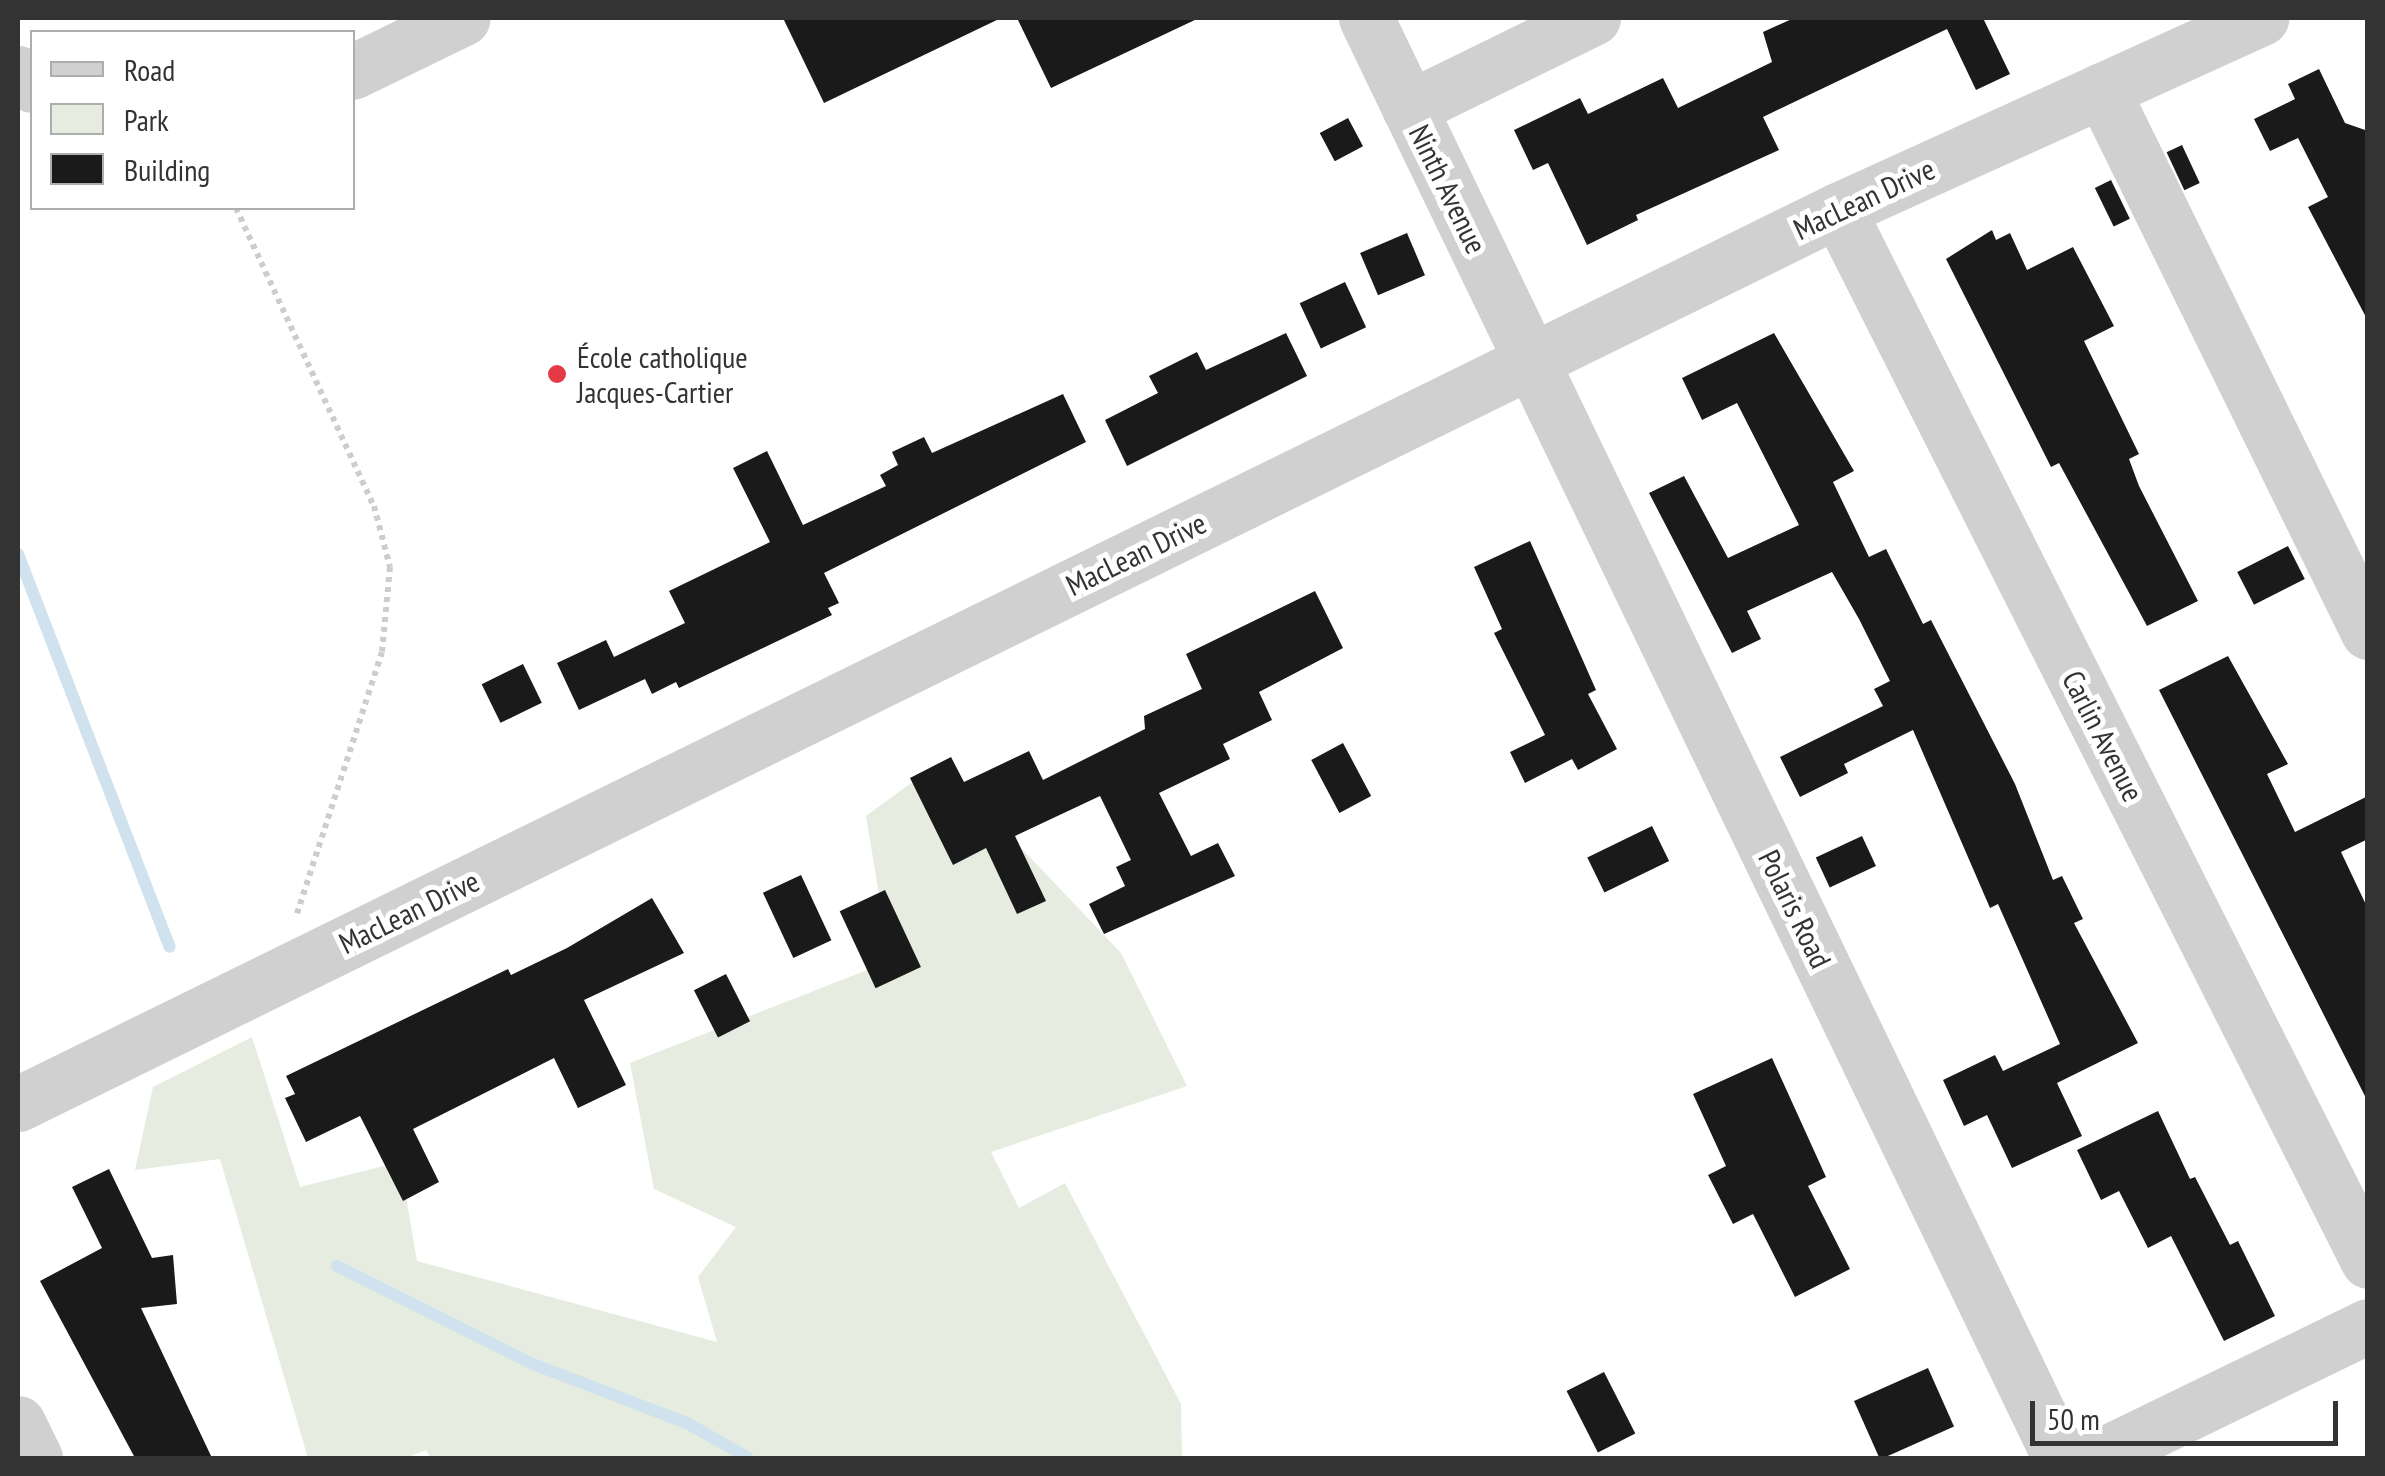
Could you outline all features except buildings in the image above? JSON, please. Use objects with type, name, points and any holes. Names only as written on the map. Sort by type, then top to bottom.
[{"type":"street","points":[[355,71],[463,18]]},
{"type":"street","name":"Ninth Avenue","points":[[1366,18],[1530,360]]},
{"type":"street","points":[[1409,108],[1593,18]]},
{"type":"street","name":"MacLean Drive","points":[[18,1104],[1838,210],[2261,18]]},
{"type":"street","points":[[2102,90],[2368,632]]},
{"type":"street","name":"Carlin Avenue","points":[[1838,210],[2368,1261]]},
{"type":"street","name":"Polaris Road","points":[[1530,360],[2060,1458]]},
{"type":"street","points":[[2096,1458],[2368,1326]]},
{"type":"street","points":[[18,1423],[35,1458]]},
{"type":"path","points":[[237,210],[374,506],[390,567],[382,652],[365,713],[271,980]]},
{"type":"green space","points":[[918,778],[1004,830],[1121,953],[1187,1086],[991,1152],[1019,1208],[1065,1183],[1181,1404],[1182,1458],[431,1458],[426,1450],[406,1458],[308,1458],[220,1159],[135,1170],[153,1087],[252,1037],[300,1187],[400,1162],[417,1261],[717,1342],[698,1277],[736,1227],[654,1189],[630,1063],[890,961],[866,816]]},
{"type":"waterway","points":[[18,554],[170,947]]},
{"type":"waterway","points":[[337,1266],[533,1364],[687,1423],[748,1458]]},
{"type":"place","name":"École catholique Jacques-Cartier","points":[[557,374]]}]
